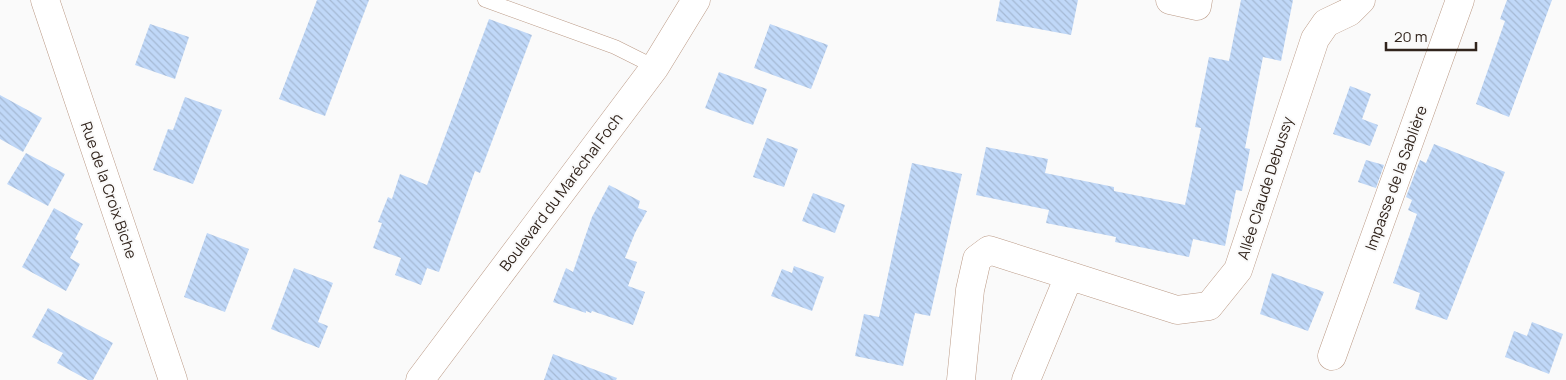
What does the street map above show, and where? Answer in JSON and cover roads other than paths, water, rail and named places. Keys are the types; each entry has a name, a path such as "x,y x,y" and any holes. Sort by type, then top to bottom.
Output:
{"street":[{"name":"Rue de la Croix Biche","path":"45,0 173,380"},
{"name":"Boulevard du Maréchal Foch","path":"420,380 656,67 696,0"},
{"path":"1170,0 1197,6 1198,0"},
{"name":"Allée Claude Debussy","path":"961,380 970,290 977,259 989,250 1177,310 1210,306 1238,270 1315,39 1326,23 1348,12 1361,0"},
{"name":"Impasse de la Sablière","path":"1332,356 1460,0"},
{"path":"1026,380 1069,276"}],"lane":[{"path":"485,0 615,47 656,67"}]}
